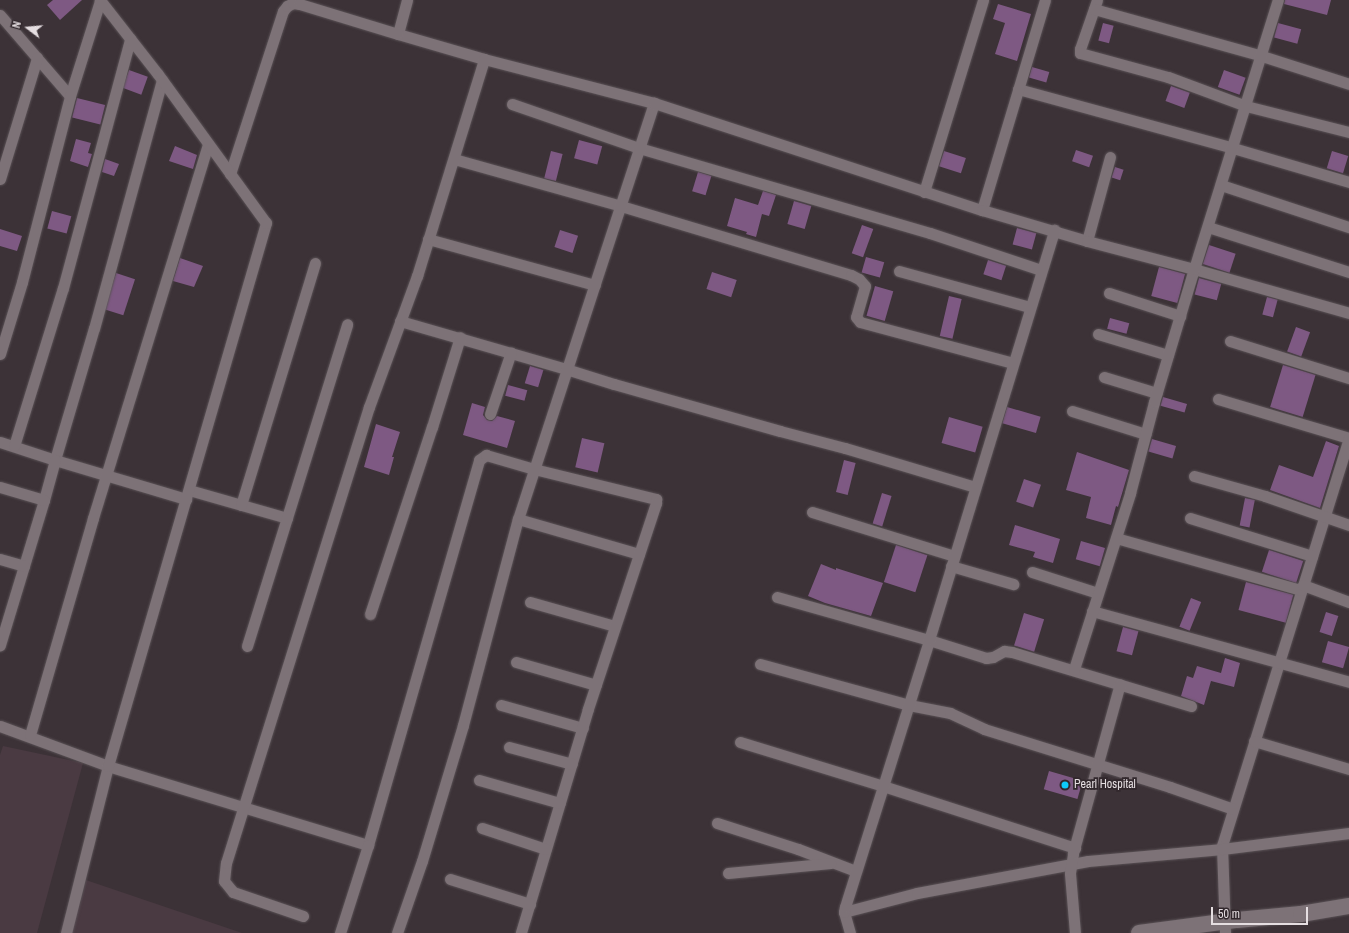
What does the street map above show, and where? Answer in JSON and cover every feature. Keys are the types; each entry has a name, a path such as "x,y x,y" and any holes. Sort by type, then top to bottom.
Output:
{"main road":[{"path":"1139,933 1224,927 1349,906"}],"street":[{"path":"66,933 108,766 266,223 162,80 100,0"},
{"path":"0,354 22,282 70,96 100,0"},
{"path":"398,34 407,0"},
{"path":"924,192 983,0"},
{"path":"982,210 1045,0"},
{"path":"1074,669 1116,538 1168,355 1262,56 1278,0"},
{"path":"230,174 283,11 287,6 293,3 484,60 654,103 982,210 1054,230 1087,241 1194,269 1349,313"},
{"path":"1349,84 1096,4 1080,49 1080,53 1168,77 1246,106 1349,132"},
{"path":"0,15 70,96"},
{"path":"14,446 63,288 130,39"},
{"path":"0,179 37,58"},
{"path":"303,916 234,892 224,881 226,863 369,407 428,239 484,60"},
{"path":"1,639 44,500 94,328 162,80"},
{"path":"1018,89 1233,148 1349,182"},
{"path":"397,933 422,861 463,725 518,519 566,368 595,285 654,103"},
{"path":"512,104 639,148 930,233 1041,270"},
{"path":"30,736 107,475 208,144"},
{"path":"1087,241 1110,157"},
{"path":"454,159 621,206 851,275 859,279 865,286 856,317 860,322 1013,363"},
{"path":"1221,186 1349,227"},
{"path":"1208,227 1349,272"},
{"path":"850,933 844,912 1054,230"},
{"path":"428,239 595,285"},
{"path":"241,505 315,263"},
{"path":"899,271 1030,307"},
{"path":"1109,293 1180,316"},
{"path":"400,321 566,368 614,384 845,448 975,487"},
{"path":"247,646 347,324"},
{"path":"1098,334 1168,355"},
{"path":"370,614 460,337"},
{"path":"1230,341 1349,378"},
{"path":"490,414 510,352"},
{"path":"1104,377 1157,393"},
{"path":"1218,399 1349,438 1254,741 1222,849 1224,927"},
{"path":"1072,411 1146,434"},
{"path":"0,442 107,475 241,505 287,518"},
{"path":"340,933 368,845 479,460 486,455 534,469 656,499 656,503 596,685 521,933"},
{"path":"1194,476 1265,496 1349,525"},
{"path":"0,487 44,500"},
{"path":"812,512 953,561 1013,584"},
{"path":"1190,518 1312,556"},
{"path":"518,519 639,554"},
{"path":"1116,538 1349,602"},
{"path":"0,559 24,566"},
{"path":"1032,572 1098,593"},
{"path":"777,597 929,640 986,658 993,657 1004,651 1012,652 1074,669 1191,706"},
{"path":"530,602 615,626"},
{"path":"1092,612 1349,682"},
{"path":"516,662 596,685"},
{"path":"760,664 909,704 950,712 984,729 1170,787 1233,809"},
{"path":"1075,933 1070,873 1071,864 1074,848 1120,684"},
{"path":"501,705 583,728"},
{"path":"0,726 108,766 368,845"},
{"path":"1254,741 1349,769"},
{"path":"740,742 883,786 1074,848"},
{"path":"509,747 572,764"},
{"path":"479,780 560,803"},
{"path":"717,824 856,871"},
{"path":"482,828 546,848"},
{"path":"844,912 917,893 1088,861 1222,849 1349,833"},
{"path":"728,873 834,863"},
{"path":"450,879 530,904"}],"shaded area":[{"path":"3,746 83,763 37,933 0,933 0,755"},
{"path":"77,877 242,933 65,933"}],"building":[{"path":"53,0 82,0 60,20 47,5"},
{"path":"1285,0 1331,0 1327,15 1284,4"},
{"path":"998,4 1031,14 1017,61 995,54 1005,23 993,19"},
{"path":"1103,23 1114,26 1109,43 1098,40"},
{"path":"1278,23 1301,29 1297,44 1274,37"},
{"path":"1032,67 1049,72 1046,83 1029,78"},
{"path":"129,70 148,77 141,95 123,88"},
{"path":"1224,70 1246,78 1239,95 1218,87"},
{"path":"1171,86 1190,93 1184,108 1166,101"},
{"path":"77,98 105,105 100,124 72,117"},
{"path":"76,139 91,143 88,153 92,154 88,167 70,161"},
{"path":"579,140 602,146 597,165 574,158"},
{"path":"175,146 197,155 193,169 169,161"},
{"path":"1076,150 1093,156 1089,167 1072,161"},
{"path":"551,151 563,154 556,181 544,178"},
{"path":"944,151 966,158 961,173 939,166"},
{"path":"1332,151 1348,156 1343,173 1327,168"},
{"path":"105,159 119,164 114,176 102,172"},
{"path":"1115,167 1124,170 1120,180 1112,177"},
{"path":"698,172 711,176 706,195 692,191"},
{"path":"763,191 776,195 769,216 762,214 756,237 746,234 747,232 727,226 735,198 758,205"},
{"path":"794,201 811,206 805,229 787,224"},
{"path":"52,211 71,216 67,234 47,228"},
{"path":"862,225 873,229 863,257 852,253"},
{"path":"1017,228 1036,233 1032,250 1013,244"},
{"path":"0,229 22,236 17,251 0,246"},
{"path":"560,230 578,236 573,253 554,247"},
{"path":"1209,245 1236,254 1229,273 1203,264"},
{"path":"866,257 884,262 880,278 862,272"},
{"path":"180,258 203,266 194,287 173,281"},
{"path":"988,260 1006,266 1001,280 983,274"},
{"path":"1159,267 1185,274 1177,303 1151,296"},
{"path":"712,272 737,280 731,297 706,289"},
{"path":"116,273 135,279 123,315 104,309"},
{"path":"1199,278 1221,284 1217,300 1195,294"},
{"path":"875,286 893,291 885,321 866,316"},
{"path":"949,296 962,299 952,339 940,336"},
{"path":"1267,297 1278,300 1273,317 1262,314"},
{"path":"1110,318 1129,323 1126,334 1107,329"},
{"path":"1296,327 1310,332 1301,357 1287,351"},
{"path":"1283,365 1316,375 1303,417 1270,407"},
{"path":"530,366 543,370 538,387 525,383"},
{"path":"508,385 527,390 524,401 505,396"},
{"path":"1163,397 1187,404 1185,413 1161,406"},
{"path":"472,403 485,407 483,415 487,420 492,421 497,416 515,421 507,448 463,435"},
{"path":"1007,407 1041,417 1036,433 1002,423"},
{"path":"949,417 983,427 975,453 942,443"},
{"path":"376,424 400,432 392,457 394,457 389,475 364,467"},
{"path":"582,438 604,443 598,472 575,467"},
{"path":"1152,439 1176,446 1172,458 1148,451"},
{"path":"1326,441 1339,446 1320,508 1270,490 1279,465 1313,477"},
{"path":"1077,452 1129,470 1111,525 1086,518 1091,497 1066,490"},
{"path":"844,460 856,463 848,495 836,492"},
{"path":"1024,479 1041,485 1033,508 1016,502"},
{"path":"882,493 892,496 882,527 873,524"},
{"path":"1245,498 1255,500 1249,527 1240,525"},
{"path":"1015,525 1060,539 1053,563 1033,557 1035,552 1009,545"},
{"path":"1081,541 1105,548 1100,566 1076,559"},
{"path":"896,545 927,555 915,592 884,582"},
{"path":"1269,550 1303,561 1296,583 1262,572"},
{"path":"821,564 836,570 836,568 883,583 871,616 825,603 808,596"},
{"path":"1246,582 1293,595 1286,623 1238,610"},
{"path":"1191,598 1201,602 1190,631 1179,627"},
{"path":"1326,612 1338,616 1332,636 1320,632"},
{"path":"1024,613 1044,619 1034,652 1014,646"},
{"path":"1123,627 1138,631 1132,655 1117,651"},
{"path":"1328,641 1349,647 1343,668 1322,662"},
{"path":"1225,658 1240,663 1234,687 1211,681 1204,705 1181,696 1187,676 1193,678 1197,666 1221,673"},
{"path":"1049,771 1083,781 1077,799 1044,789"}],"place":[{"name":"Pearl Hospital","path":"1065,785"}]}
